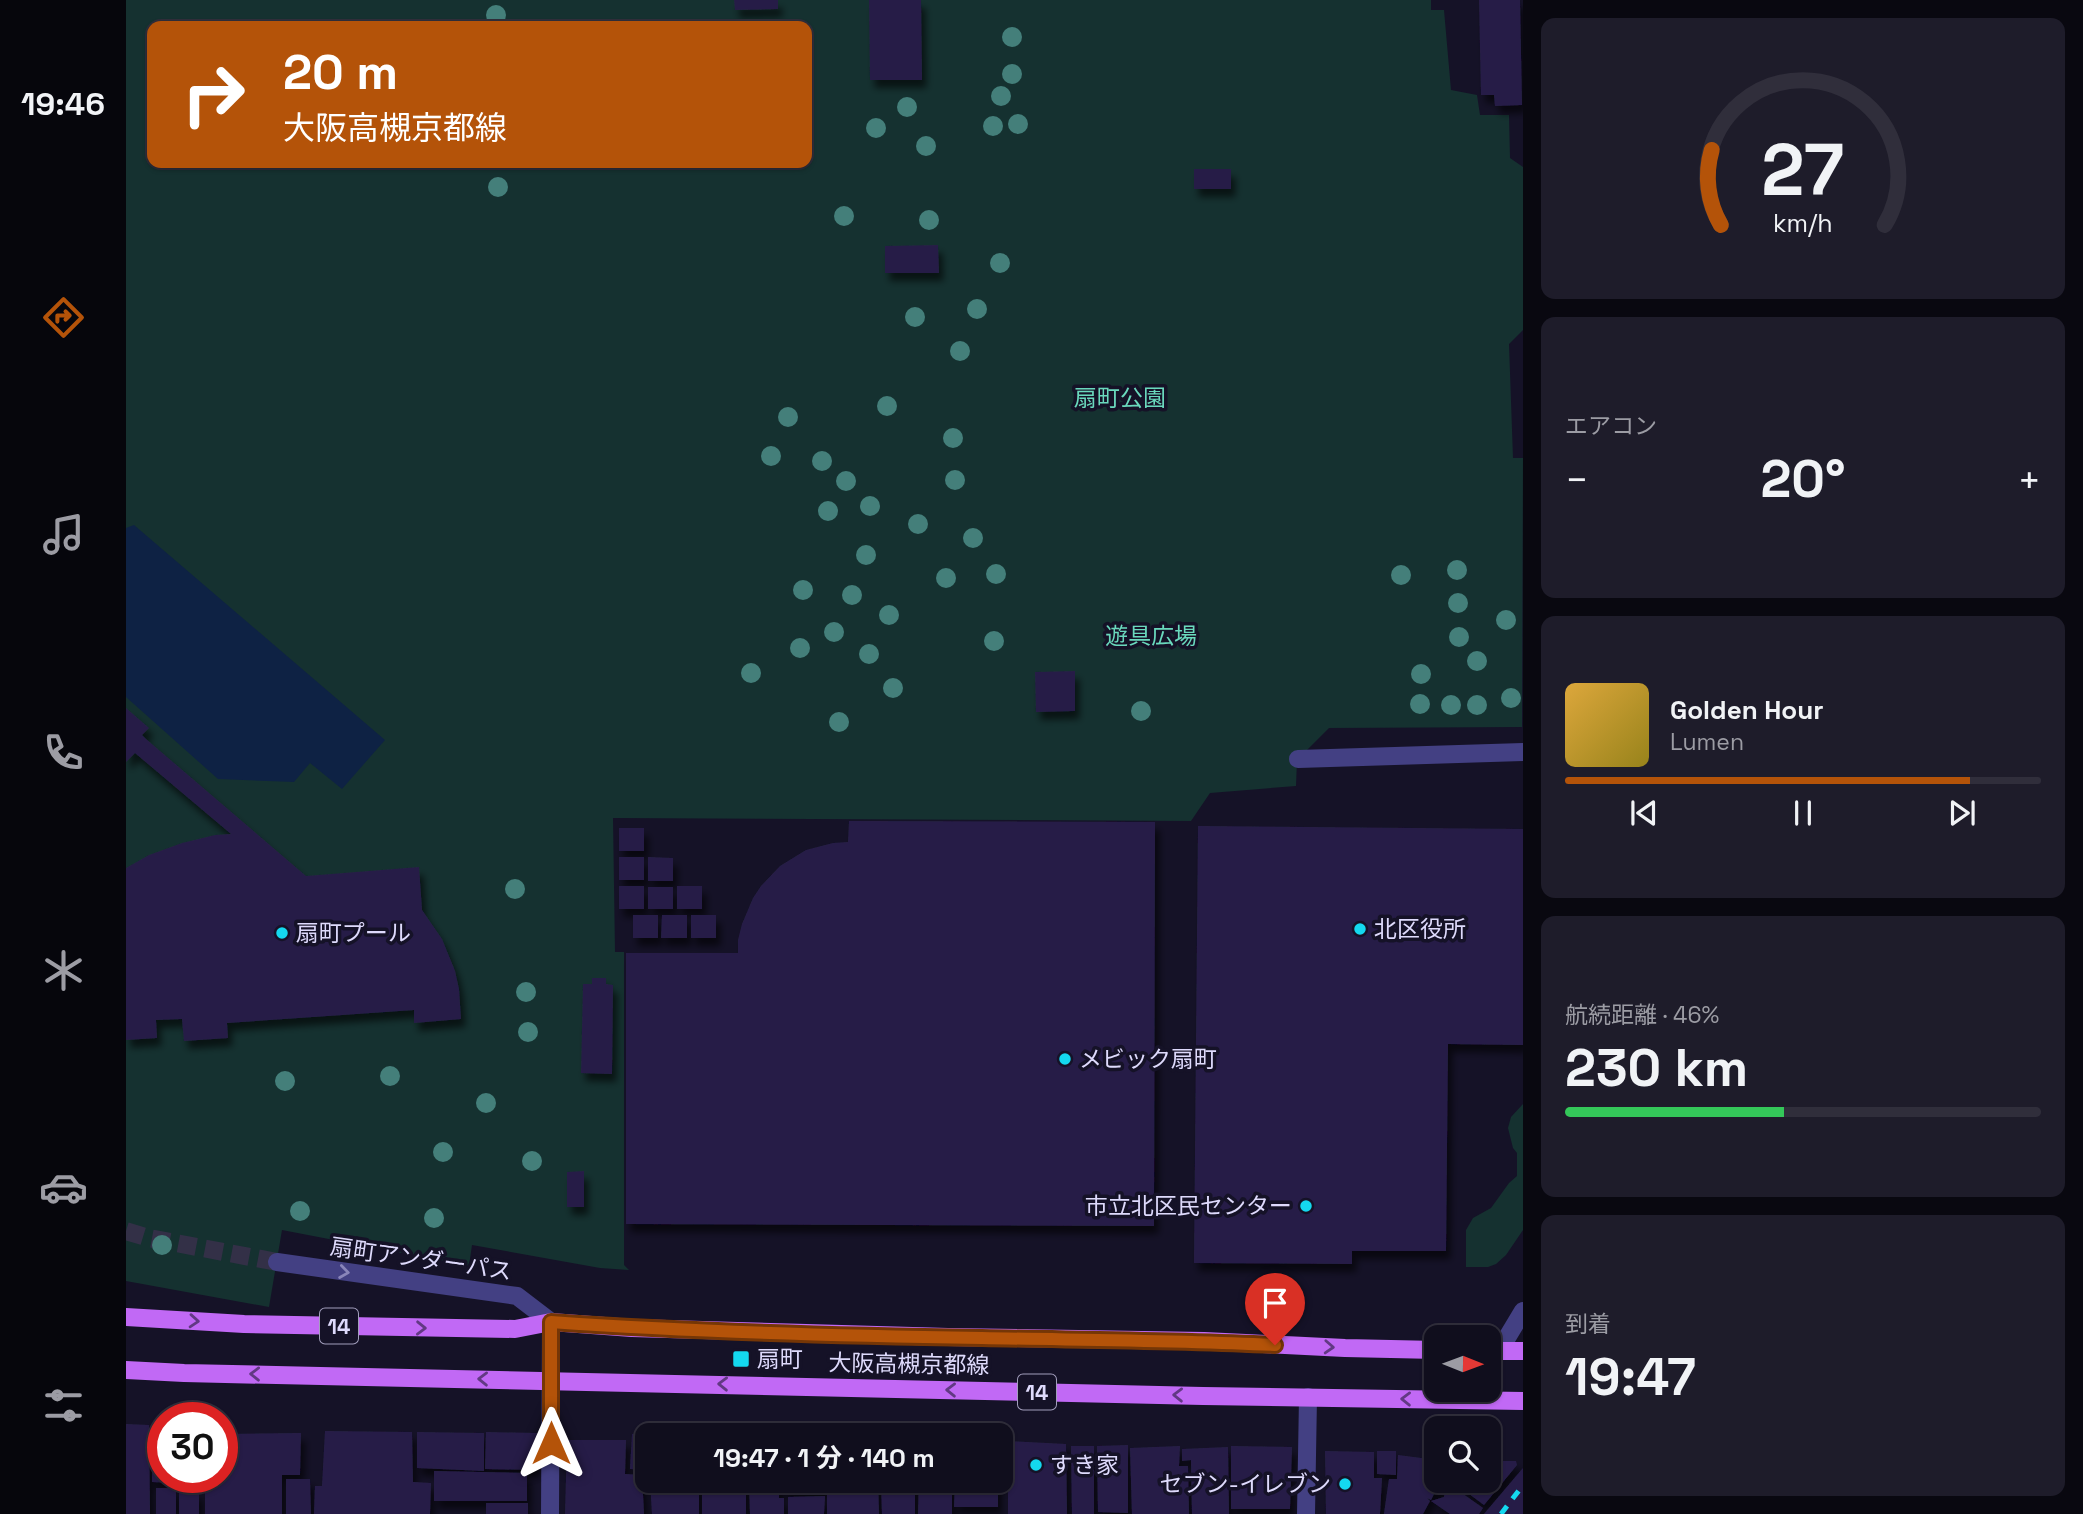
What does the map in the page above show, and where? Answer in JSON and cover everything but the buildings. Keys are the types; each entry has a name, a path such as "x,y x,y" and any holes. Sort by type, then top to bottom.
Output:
{"main road":[{"name":"大阪高槻京都線","path":"126,1317 244,1324 515,1329 551,1322 632,1328 948,1338 1205,1341 1424,1350"},
{"path":"1502,1351 1523,1351"},
{"name":"大阪高槻京都線","path":"126,1370 1523,1401"}],"street":[{"path":"1298,759 1523,752"},
{"name":"扇町アンダーパス","path":"277,1262 517,1296 551,1322"},
{"path":"1502,1340 1523,1311"},
{"path":"550,1514 551,1322"},
{"path":"1306,1514 1308,1397"}],"green space":[{"name":"扇町公園","path":"126,0 1431,0 1431,10 1444,10 1451,90 1477,95 1480,115 1509,115 1510,158 1523,167 1523,330 1509,344 1513,458 1523,458 1522,727 1329,728 1297,760 1296,786 1210,793 1191,821 613,818 615,952 624,952 624,1265 629,1270 600,1268 472,1245 469,1266 282,1230 269,1307 126,1281"},
{"path":"1523,1104 1523,1230 1506,1255 1496,1264 1488,1267 1466,1267 1466,1230 1473,1218 1491,1208 1517,1176 1517,1153 1508,1128 1511,1117"}],"water":[{"path":"134,525 385,740 342,789 310,763 294,782 218,779 126,697 126,528"}],"tunnel":[{"path":"126,1231 149,1238 277,1262"}],"railway":[{"path":"1501,1514 1523,1485"}],"place":[{"name":"北区役所","path":"1360,929"},
{"name":"扇町プール","path":"282,933"},
{"name":"メビック扇町","path":"1065,1059"},
{"name":"市立北区民センター","path":"1306,1206"},
{"name":"扇町","path":"741,1359"},
{"name":"すき家","path":"1036,1465"},
{"name":"セブン-イレブン","path":"1345,1484"}],"route":[{"path":"551,1443 551,1322 632,1328 948,1338 1205,1341 1275,1345"}],"park label":[{"name":"遊具広場","path":"1151,636"}]}
